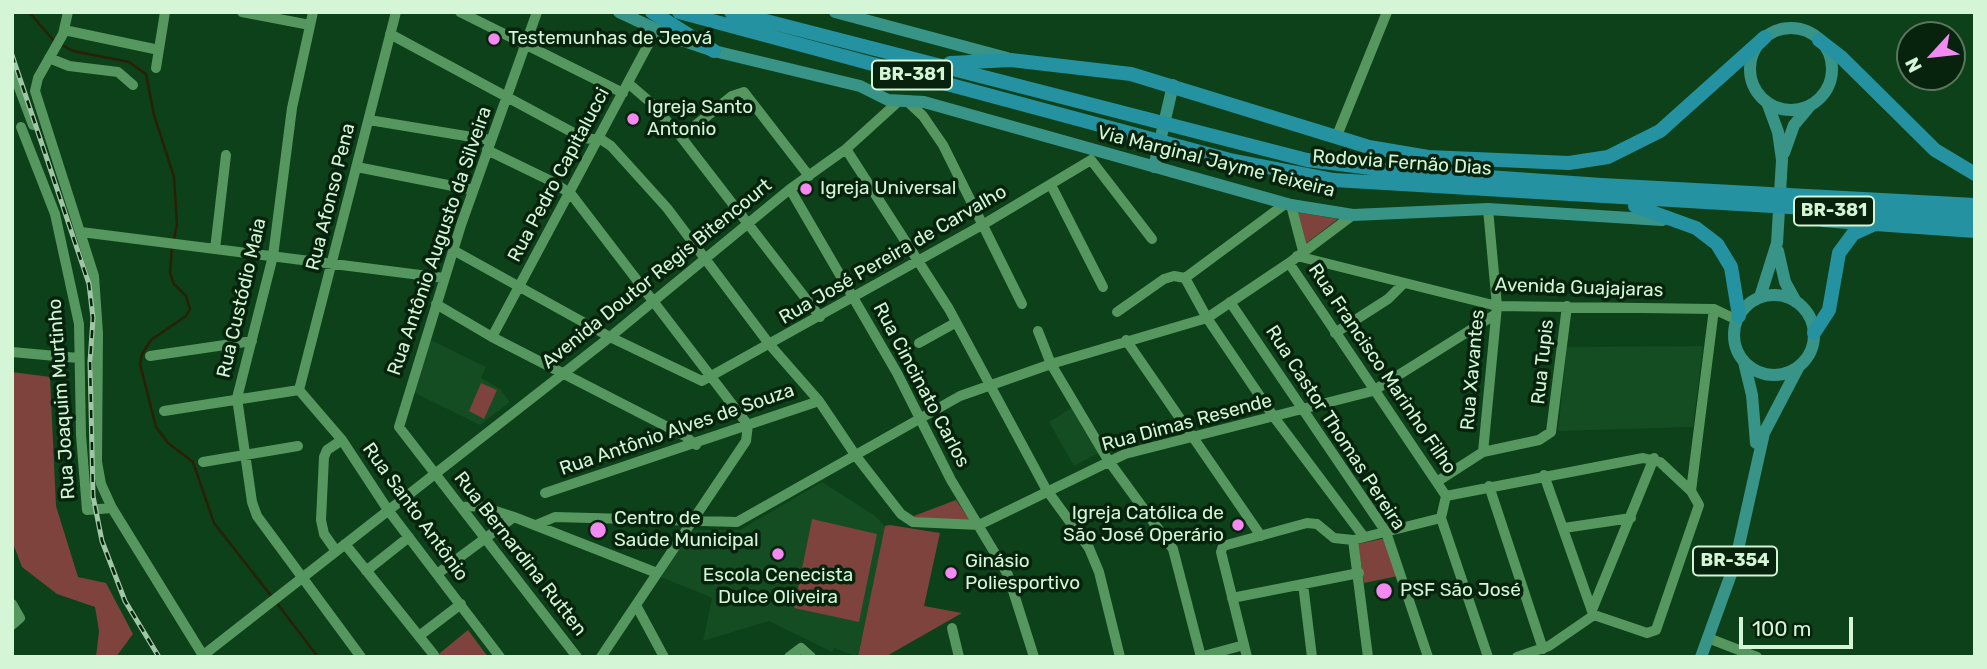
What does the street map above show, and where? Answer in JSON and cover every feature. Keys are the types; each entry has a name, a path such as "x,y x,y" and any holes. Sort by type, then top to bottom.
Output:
{"highway":[{"path":"652,12 714,51"},
{"name":"Rodovia Fernão Dias","path":"679,12 1177,145 1279,171 1335,180 1975,205"},
{"name":"Rodovia Fernão Dias","path":"731,12 1307,160 1693,203 1975,218"},
{"path":"917,60 956,64 1011,60 1131,74 1336,138 1405,154 1498,162 1570,163 1608,157 1626,150 1674,121 1765,37"},
{"path":"1819,40 1841,57 1935,150 1975,174"},
{"path":"1498,162 1554,172 1650,209 1709,236 1726,256 1734,282 1738,318"},
{"path":"1693,203 1763,216 1975,231"},
{"path":"1814,334 1829,310 1843,246 1853,234 1875,224"}],"main road":[{"name":"Via Marginal Jayme Teixeira","path":"619,12 656,30 714,51 860,86 888,100 907,100 1288,204 1353,215 1488,209 1632,216 1681,222"},
{"path":"835,12 1011,60"},
{"path":"1781,166 1791,132 1810,106 1828,88 1831,75 1831,62 1819,40 1799,29 1787,28 1765,37 1751,60 1750,74 1754,87 1767,102 1778,132 1781,166 1777,239 1781,270 1796,302 1809,315 1814,334"},
{"path":"1154,167 1173,85"},
{"path":"1767,102 1785,110 1810,106"},
{"path":"1738,318 1760,297 1777,239"},
{"path":"1760,297 1773,295 1796,302"},
{"name":"BR-354","path":"1738,318 1735,342 1744,361 1754,404 1756,461"},
{"name":"BR-354","path":"1701,657 1735,563 1756,461 1769,418 1812,349 1814,334"},
{"path":"1744,361 1764,374 1776,376 1798,368"}],"street":[{"name":"Rua Joaquim Murtinho","path":"68,12 63,32 35,91 81,232 97,292 97,462 101,484 112,508 203,656"},
{"path":"156,68 165,12"},
{"path":"242,12 310,25"},
{"name":"Rua Custódio Maia","path":"313,12 292,108 273,256 237,398 257,516 361,657"},
{"name":"Rua Afonso Pena","path":"299,390 396,12"},
{"path":"460,12 623,93"},
{"name":"Rua Antônio Augusto da Silveira","path":"435,473 402,435 399,425 488,145 537,12"},
{"path":"1336,138 1387,12"},
{"name":"Rua Pedro Capitalucci","path":"492,337 571,194 656,30"},
{"path":"63,32 159,50"},
{"path":"390,34 583,138 611,146 667,208 770,345 819,401 856,456 910,521 979,525"},
{"path":"51,54 69,66 118,72 125,75 132,85"},
{"path":"12,69 33,125"},
{"path":"628,83 650,102 681,137 820,317"},
{"path":"681,137 732,96 744,92 808,176"},
{"path":"907,100 923,116 943,145 1022,304"},
{"name":"Avenida Doutor Regis Bitencourt","path":"203,656 610,337 750,225 790,189 907,100"},
{"path":"369,120 488,145 571,194 748,425 746,441 601,657"},
{"path":"17,128 45,121"},
{"name":"Rua Joaquim Murtinho","path":"17,128 55,214 68,261 79,324 78,358 87,510 112,508"},
{"path":"846,149 955,323 1046,489 1082,537 1095,561 1119,657"},
{"path":"215,249 226,155"},
{"name":"Rua José Pereira de Carvalho","path":"712,378 915,260 984,224 1091,160 1152,239"},
{"path":"357,167 473,190"},
{"path":"1051,185 1101,283"},
{"name":"Rua Cincinato Carlos","path":"790,189 854,297 1015,592 1034,657"},
{"path":"1118,313 1164,279 1174,276 1185,278 1288,204"},
{"name":"Rua Francisco Marinho Filho","path":"1288,204 1296,257 1335,333 1446,496"},
{"name":"Rua Xavantes","path":"1483,452 1497,310 1488,209"},
{"path":"536,525 555,517 737,522 960,396 1051,363 1207,318 1353,215"},
{"path":"81,232 444,278"},
{"path":"453,250 610,337 696,380 712,378"},
{"name":"Avenida Guajajaras","path":"1296,257 1404,283 1497,310 1567,306 1714,309 1738,318"},
{"path":"1185,278 1207,318 1359,539 1359,573 1368,657"},
{"path":"1335,333 1388,299 1404,283"},
{"name":"Rua Castor Thomas Pereira","path":"1230,302 1306,410 1386,532 1427,657"},
{"path":"436,304 492,337 685,436 696,445"},
{"name":"Rua Tupis","path":"1483,452 1543,439 1551,432 1567,306"},
{"path":"1691,491 1714,309"},
{"name":"Rua Dimas Resende","path":"979,525 1108,460 1190,436 1306,410 1373,391 1497,310"},
{"path":"919,343 955,323"},
{"path":"1038,331 1051,363 1108,460 1172,549 1200,657 1244,645"},
{"path":"1126,340 1261,536"},
{"path":"150,356 253,341"},
{"path":"12,352 78,358"},
{"path":"164,411 299,390"},
{"name":"Rua Santo Antônio","path":"299,390 342,440 388,510 500,657"},
{"name":"Rua Antônio Alves de Souza","path":"545,493 696,445 819,401"},
{"path":"336,551 324,534 321,520 325,453 342,440"},
{"path":"203,462 298,446"},
{"path":"1438,481 1483,452"},
{"path":"1593,613 1647,633 1656,631 1699,503 1691,491 1654,458"},
{"path":"1488,657 1441,518 1446,496 1544,475 1654,458"},
{"path":"1517,657 1543,649 1593,613 1654,458"},
{"name":"Rua Bernardina Rutten","path":"435,473 577,657"},
{"path":"1544,475 1593,613"},
{"path":"1489,486 1543,649"},
{"path":"462,508 480,506 514,517 657,573"},
{"path":"438,574 514,517"},
{"path":"1247,657 1222,558 1223,546 1312,523 1334,538 1359,539 1441,518"},
{"path":"1564,528 1631,518"},
{"path":"366,570 409,537"},
{"path":"345,544 434,655"},
{"path":"1232,598 1359,573"},
{"path":"1303,584 1312,657"},
{"path":"12,604 20,618 13,625"},
{"path":"419,636 461,604"},
{"path":"636,604 664,657"},
{"path":"952,628 959,657"},
{"path":"1708,638 1757,657"},
{"path":"790,656 801,648 811,657"}],"shaded area":[{"path":"1296,212 1338,219 1304,245"},
{"path":"431,340 486,367 481,378 500,389 510,402 480,425 411,391"},
{"path":"1703,346 1693,427 1558,431 1567,347"},
{"path":"12,372 50,377 56,506 78,577 106,583 133,634 116,657 96,657 99,631 95,607 57,594 22,567 12,541"},
{"path":"481,383 497,390 484,419 469,411"},
{"path":"1074,406 1100,452 1074,466 1049,422"},
{"name":"Escola Cenecista Dulce Oliveira","path":"822,482 874,515 885,526 858,657 834,648 832,652 769,621 703,641 712,598 661,577 692,530 740,530"},
{"path":"956,500 971,522 911,517"},
{"path":"812,519 877,534 859,622 794,608"},
{"path":"885,526 940,533 924,606 962,613 885,657 858,657"},
{"path":"1386,538 1398,576 1364,583 1358,544"},
{"path":"468,630 488,657 435,657"}],"waterway":[{"path":"29,12 54,41"},
{"path":"60,44 73,51 129,62 146,74 154,115 174,177 177,225 174,239"},
{"path":"172,246 170,273 174,284 186,296 190,309 186,316 151,340 142,354 140,364 156,427 168,443 193,462 214,523 272,597"},
{"path":"276,602 318,657"}],"railway":[{"path":"12,55 89,284 93,318 90,362 93,496 102,541 125,601 159,657"}],"place":[{"name":"Testemunhas de Jeová","path":"494,39"},
{"name":"Igreja Santo Antonio","path":"633,119"},
{"name":"Igreja Universal","path":"806,189"},
{"name":"Igreja Católica de São José Operário","path":"1238,525"},
{"name":"Centro de Saúde Municipal","path":"598,530"},
{"name":"Escola Cenecista Dulce Oliveira","path":"778,554"},
{"name":"Ginásio Poliesportivo","path":"951,573"},
{"name":"PSF São José","path":"1384,591"}]}
